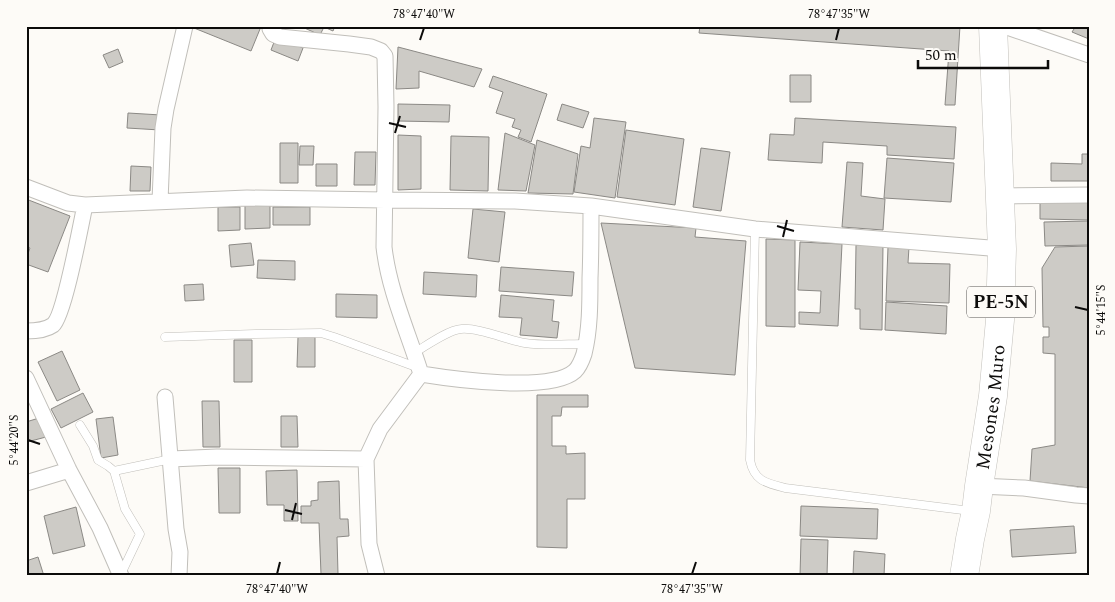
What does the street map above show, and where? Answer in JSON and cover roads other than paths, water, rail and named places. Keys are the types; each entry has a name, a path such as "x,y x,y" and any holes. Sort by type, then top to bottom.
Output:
{"highway":[{"name":"Mesones Muro","path":"964,576 993,396 1000,320 1002,248 994,26"}],"street":[{"path":"160,201 166,110 184,26"},
{"path":"270,26 273,34 280,37 371,47 381,50 385,56 385,257 395,296 420,371"},
{"path":"1004,26 1089,55"},
{"path":"26,187 68,204 85,205 247,198 515,201 591,206 754,229 1002,248"},
{"path":"1000,196 1089,196"},
{"path":"26,331 37,331 52,325 58,317 85,205"},
{"path":"420,371 450,379 490,382 554,380 574,372 584,356 586,344 590,304 591,206"},
{"path":"378,576 369,544 366,459 380,429 420,371"},
{"path":"26,378 121,575"},
{"path":"165,397 176,529 180,552 179,576"},
{"path":"171,460 217,457 366,459"},
{"path":"26,483 69,470"},
{"path":"977,499 1024,488 1076,496 1089,496"}],"lane":[{"path":"754,229 750,460 752,471 759,479 785,488 977,499"},
{"path":"414,353 453,331 463,328 526,343 543,345 586,344"},
{"path":"165,337 321,333 420,371"},
{"path":"80,425 93,446 98,460 114,471 125,509 140,534 121,575"},
{"path":"114,471 171,460"}]}
